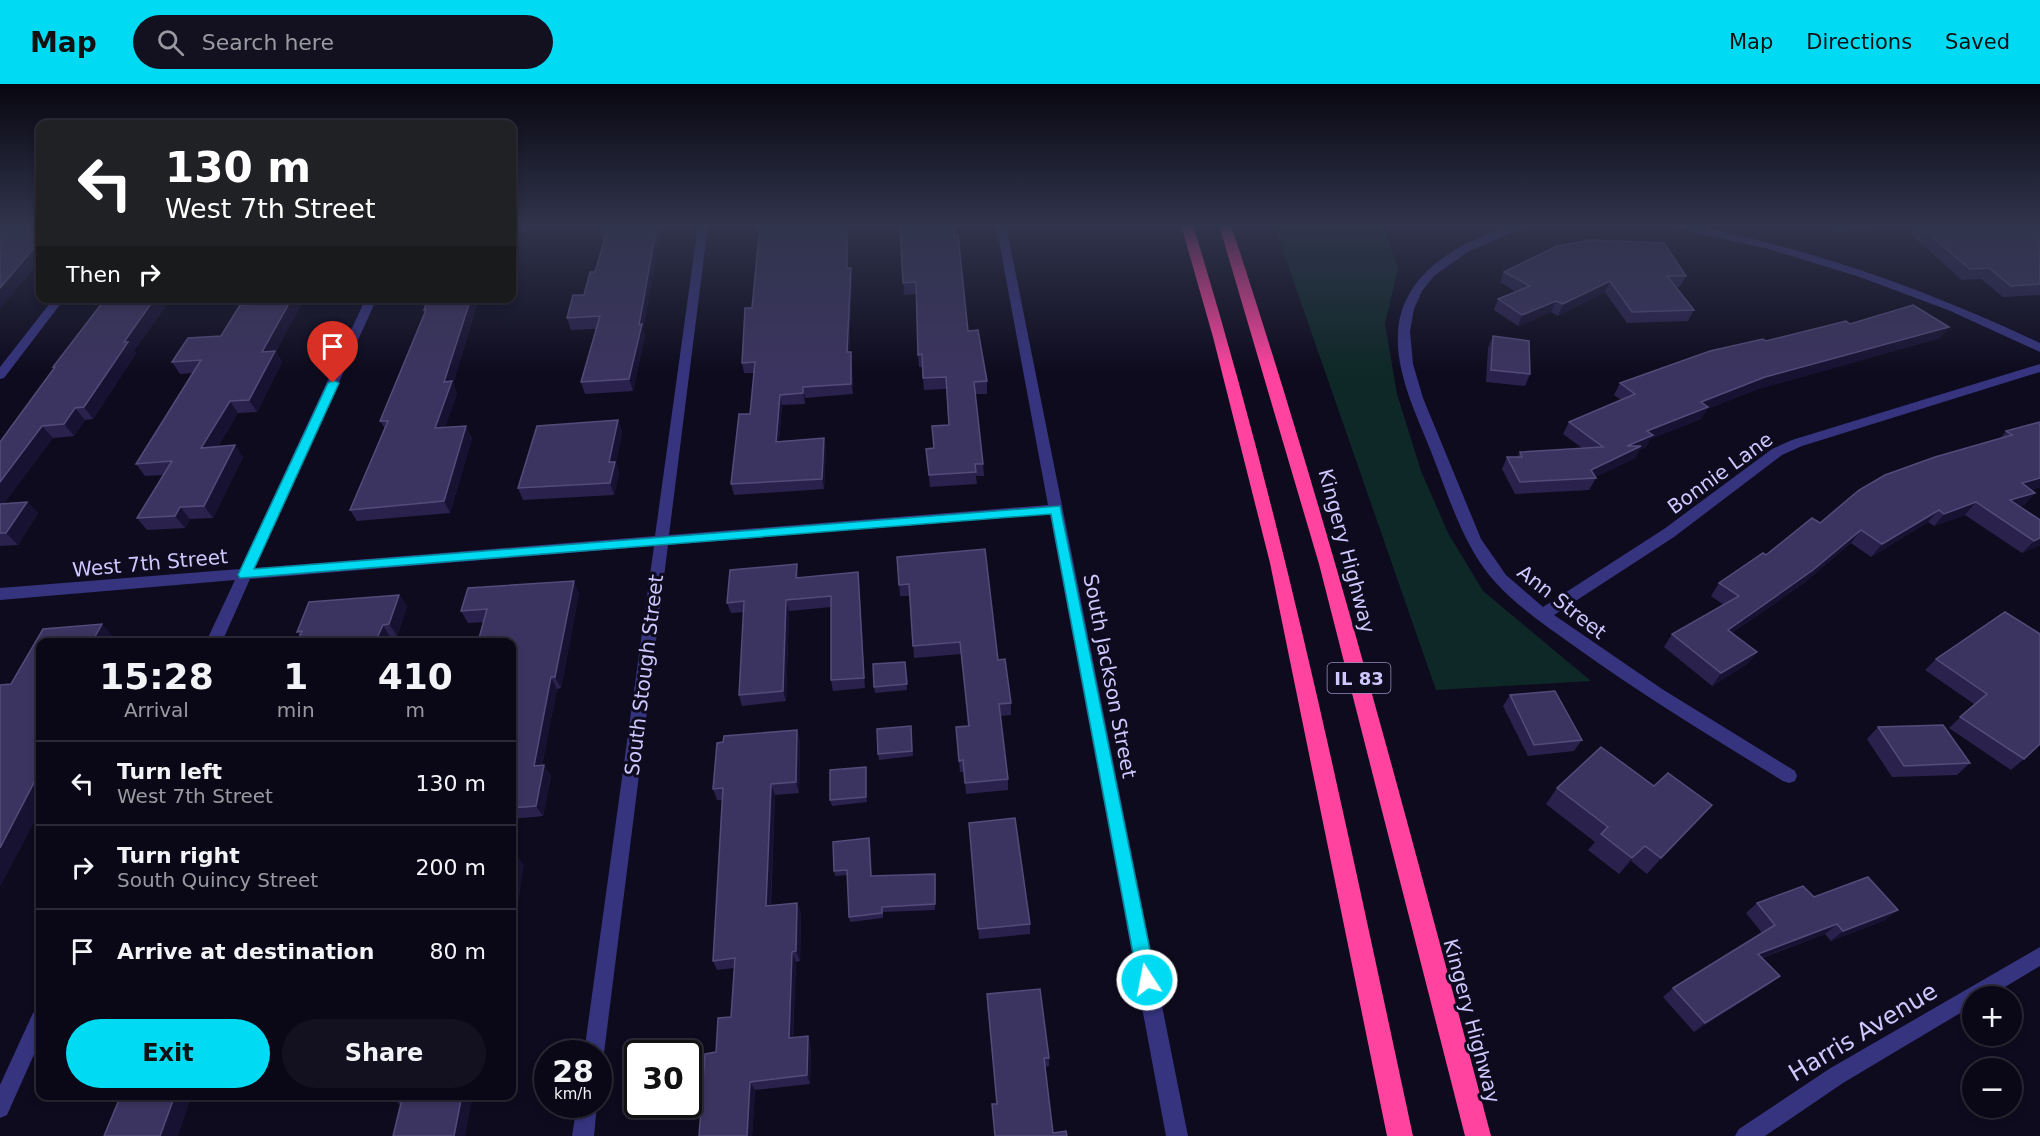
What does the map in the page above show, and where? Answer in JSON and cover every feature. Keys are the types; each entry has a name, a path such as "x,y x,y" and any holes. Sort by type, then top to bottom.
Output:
{"highway":[{"name":"IL 83","path":"1201,274 1233,381 1279,569 1400,1136"},
{"name":"Kingery Highway","path":"1241,274 1288,419 1372,727 1478,1136"}],"street":[{"name":"South Stough Street","path":"596,1040 696,274"},
{"name":"South Jackson Street","path":"1011,274 1177,1136"},
{"name":"Ann Street","path":"1431,274 1418,288 1411,302 1404,332 1407,357 1415,388 1454,492 1479,546 1499,577 1543,615 1623,674 1789,776"},
{"path":"1860,274 1970,316 2040,348"},
{"path":"0,375 56,303"},
{"path":"216,638 370,303"},
{"name":"Bonnie Lane","path":"1543,615 1669,533 1777,452 1797,443 2040,368"},
{"name":"West 7th Street","path":"0,594 1056,509"},
{"name":"Harris Avenue","path":"1746,1136 1836,1076 2040,956"},
{"path":"0,1108 36,1029"},
{"path":"583,1136 585,1118"}],"green space":[{"path":"1291,274 1397,274 1385,324 1397,394 1421,471 1448,533 1483,591 1591,681 1436,690"}],"building":[{"path":"0,274 12,274 0,288"},
{"path":"589,274 648,274 639,325 642,324 629,379 581,382 600,316 567,318 573,295 584,295"},
{"path":"755,274 851,274 847,352 851,352 851,384 803,387 803,393 780,395 776,442 824,438 822,479 731,484 739,414 750,414 755,362 742,363 745,308 752,308"},
{"path":"903,274 962,274 968,331 978,330 987,381 974,382 983,464 975,464 976,472 929,475 926,449 934,448 932,426 949,425 946,377 923,378 922,354 918,355 916,282 903,283"},
{"path":"1508,274 1685,274 1686,276 1667,276 1694,310 1632,312 1610,281 1563,304 1556,301 1522,315 1498,299 1530,286"},
{"path":"1996,274 2040,274 2040,284 2011,286"},
{"path":"102,303 151,303 124,342 128,342 84,407 75,408 64,424 42,426 0,482 0,442 55,367 53,367"},
{"path":"289,303 262,352 275,351 249,400 230,401 201,448 235,445 204,506 180,507 175,516 137,518 172,461 136,464 201,360 172,362 188,338 221,336 240,305"},
{"path":"426,303 469,303 444,382 452,381 435,428 466,426 444,501 350,510 388,421 380,421 426,310 424,310"},
{"path":"1913,305 1949,327 1765,377 1701,402 1708,407 1647,431 1653,435 1627,446 1641,446 1591,470 1596,478 1520,482 1507,457 1522,457 1520,452 1603,447 1569,422 1635,394 1620,383 1710,351 1763,339 1766,341 1846,321 1850,324"},
{"path":"1493,336 1529,341 1530,374 1491,370"},
{"path":"618,420 609,462 615,462 610,483 518,488 537,426"},
{"path":"2040,422 2040,478 2022,483 2035,493 2010,500 2040,520 2040,538 2034,541 1976,502 1944,514 1939,510 1882,544 1861,530 1813,570 1728,630 1757,652 1721,673 1672,634 1739,596 1719,583 1763,553 1766,555 1812,518 1820,523 1859,490 1885,475 1935,457 2012,435 2006,431"},
{"path":"27,502 6,533 0,533 0,504"},
{"path":"985,549 998,660 1005,659 1011,703 999,704 1008,779 965,783 963,760 959,761 956,727 969,726 960,642 913,646 909,584 899,585 897,557"},
{"path":"797,564 796,578 858,572 864,678 831,680 831,596 786,600 783,691 739,695 744,601 727,603 730,570"},
{"path":"574,581 555,677 551,677 534,766 544,765 536,806 516,808 516,638 479,638 487,609 461,611 468,588"},
{"path":"399,595 389,624 383,625 377,638 299,638 302,631 297,632 309,602"},
{"path":"2005,612 2040,634 2040,744 2024,759 1960,717 1987,694 1936,659"},
{"path":"102,624 94,638 38,638 43,629"},
{"path":"36,641 36,779 0,848 0,685 11,684"},
{"path":"905,662 907,684 874,687 873,664"},
{"path":"1555,691 1582,740 1534,745 1510,695"},
{"path":"1943,725 1970,763 1904,766 1878,727"},
{"path":"911,726 912,751 878,754 877,729"},
{"path":"797,730 796,782 771,784 766,906 797,903 796,951 792,952 789,1038 808,1036 807,1075 750,1082 747,1136 699,1136 705,1054 716,1052 718,1018 731,1017 735,958 713,961 723,788 713,789 717,743 723,742 724,736"},
{"path":"1601,747 1654,786 1668,773 1712,805 1661,858 1645,846 1632,858 1601,834 1608,827 1557,788"},
{"path":"866,767 866,797 830,800 830,770"},
{"path":"1015,818 1030,924 978,929 969,823"},
{"path":"869,838 871,876 935,874 935,904 882,907 882,913 849,917 847,870 834,871 833,842"},
{"path":"1868,877 1898,910 1843,931 1837,924 1758,954 1780,976 1705,1023 1673,988 1775,925 1757,903 1803,886 1814,897"},
{"path":"1040,989 1049,1058 1044,1058 1053,1133 1066,1131 1067,1136 995,1136 992,1104 997,1104 987,994"},
{"path":"119,1100 173,1100 160,1136 104,1136"},
{"path":"402,1100 461,1100 454,1136 393,1136"}],"route":[{"path":"333,383 245,575 1056,509 1147,980"}]}
